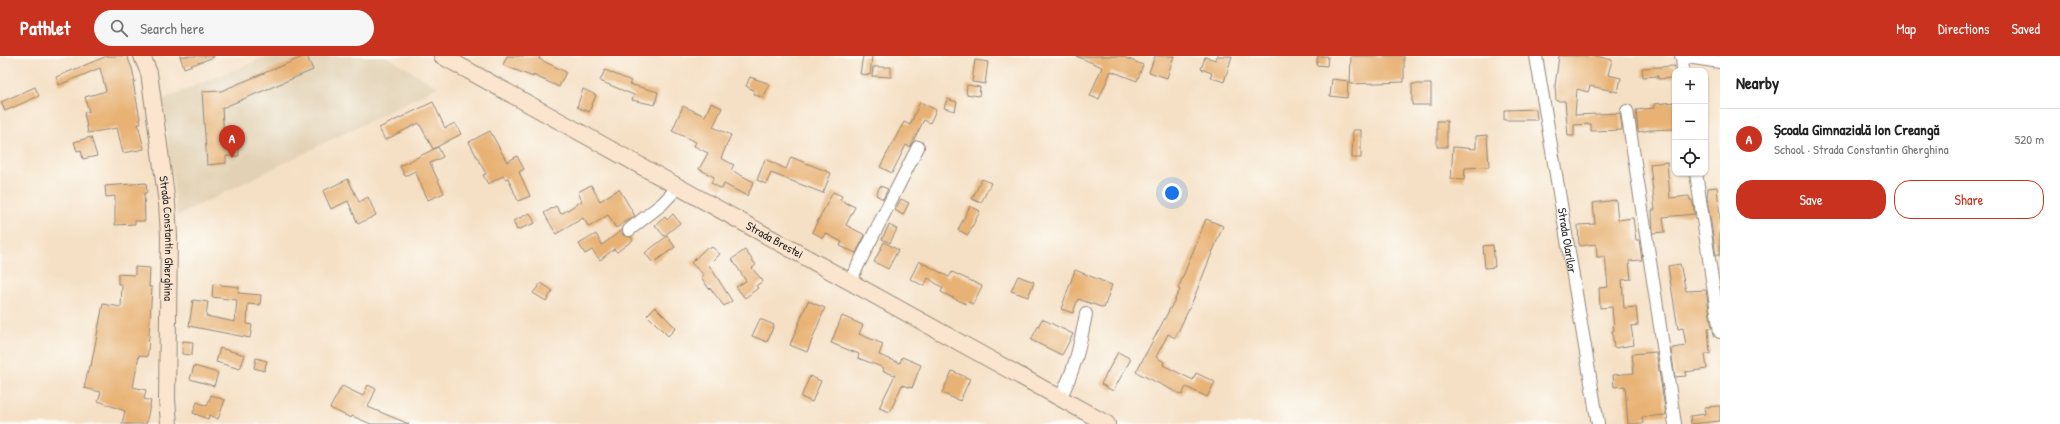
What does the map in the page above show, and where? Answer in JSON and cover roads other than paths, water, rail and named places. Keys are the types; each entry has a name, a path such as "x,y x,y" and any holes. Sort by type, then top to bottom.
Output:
{"main road":[{"name":"Strada Constantin Gherghina","path":"142,56 149,73 167,203 169,236 167,399 169,424"},
{"name":"Strada Brestei","path":"442,56 1107,424"}],"street":[{"name":"Strada Olarilor","path":"1536,56 1598,424"},
{"path":"1683,68 1682,56 1720,62"},
{"path":"1627,111 1674,424"},
{"path":"850,282 918,147"},
{"path":"1696,176 1720,332"},
{"path":"629,230 662,204 679,186"},
{"path":"1060,398 1072,376 1086,314"}],"place":[{"name":"Școala Gimnazială Ion Creangă","path":"232,158"}]}
